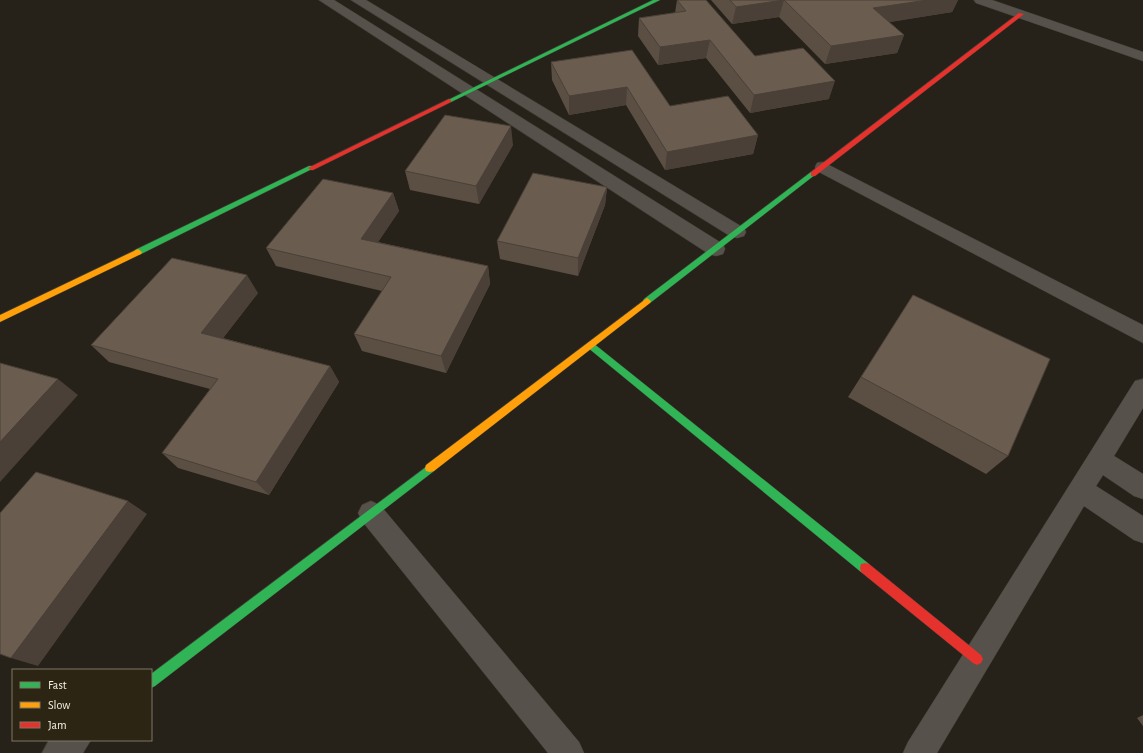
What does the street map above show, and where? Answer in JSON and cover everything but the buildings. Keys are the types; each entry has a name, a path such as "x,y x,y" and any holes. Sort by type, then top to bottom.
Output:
{"street":[{"path":"325,0 716,249"},
{"path":"357,0 737,232"},
{"path":"0,319 657,0"},
{"path":"980,0 1143,57"},
{"path":"152,681 1022,14"},
{"path":"823,167 1143,335"},
{"path":"590,345 977,659"},
{"path":"919,753 1143,388"},
{"path":"1099,460 1143,488"},
{"path":"1081,490 1143,531"},
{"path":"371,513 568,753"},
{"path":"58,753 74,741"}],"traffic: fast":[{"path":"449,101 657,0"},
{"path":"138,252 311,168"},
{"path":"647,301 813,174"},
{"path":"590,345 865,568"},
{"path":"152,681 430,468"}],"traffic: slow":[{"path":"0,319 138,252"},
{"path":"430,468 647,301"}],"traffic: jam":[{"path":"813,174 1021,14"},
{"path":"311,168 449,101"},
{"path":"865,568 977,659"}]}
